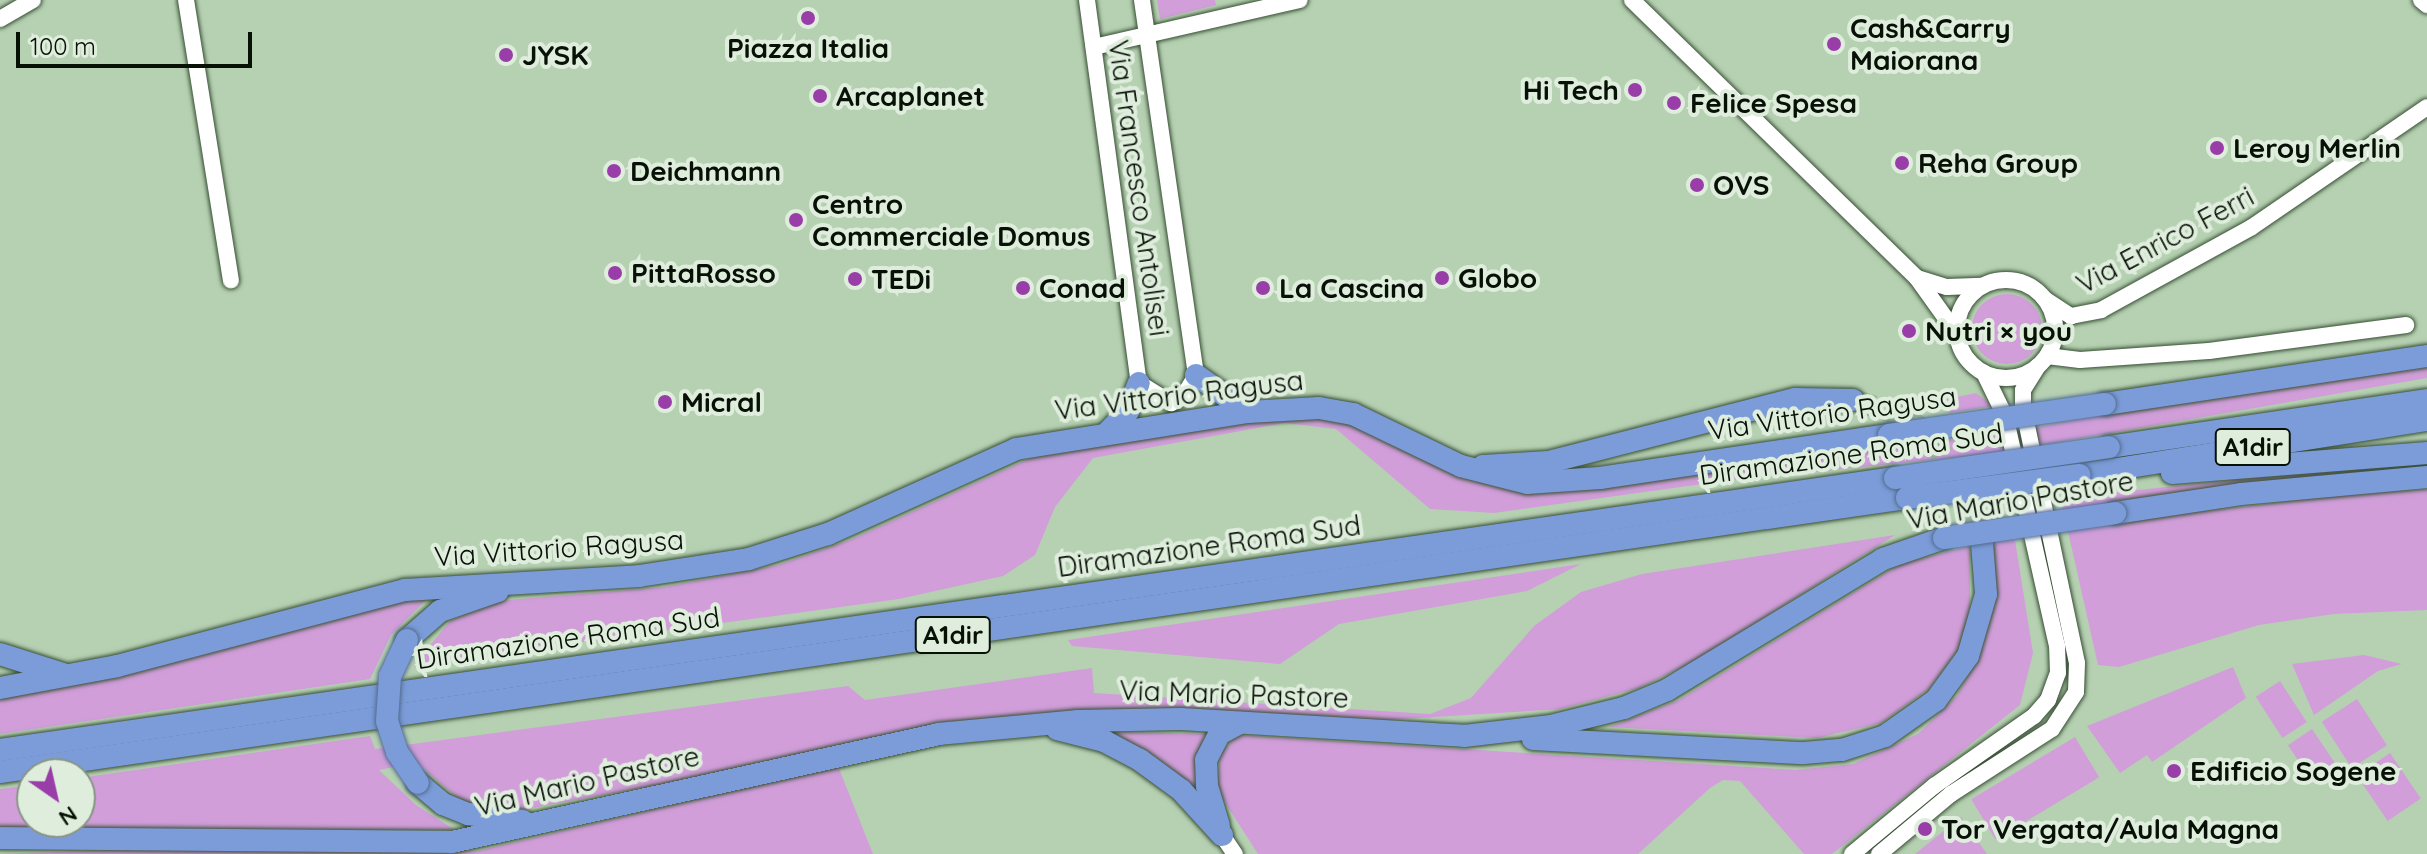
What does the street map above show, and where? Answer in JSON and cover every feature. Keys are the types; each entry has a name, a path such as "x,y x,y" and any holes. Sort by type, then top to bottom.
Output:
{"highway":[{"name":"Via Vittorio Ragusa","path":"0,688 72,676 388,593 666,573 766,555 828,534 1016,449 1248,412 1319,408 1353,414 1461,466 1511,481 1553,483 2427,356"},
{"path":"1196,375 1248,412"},
{"path":"1108,432 1128,411 1139,383"},
{"path":"2284,421 2427,387"},
{"path":"1461,466 1549,462 1795,399 1853,400"},
{"name":"Diramazione Roma Sud","path":"0,750 2427,400"},
{"name":"A1dir","path":"2079,475 2427,420"},
{"path":"2079,475 2161,474 2427,453"},
{"name":"Diramazione Roma Sud","path":"0,772 2079,475"},
{"name":"Via Mario Pastore","path":"0,838 186,836 434,843 490,836 811,759 938,734 1016,726 1139,718 1464,736 1566,723 1636,703 1721,661 1883,559 1944,538 2241,494 2427,477"},
{"path":"1464,736 1804,753 1875,741 1936,700 1968,656 1984,607 1982,543"},
{"path":"554,579 454,604 407,640 390,676 387,721 401,760 418,783 443,804 476,817 520,821 576,816"},
{"path":"0,654 72,676"},
{"path":"1222,835 1206,781 1209,750 1229,726 1261,723"},
{"path":"1016,726 1062,730 1126,751 1174,783 1222,835"}],"street":[{"path":"0,20 3,0"},
{"path":"0,20 33,0"},
{"path":"186,0 231,280"},
{"name":"Via Francesco Antolisei","path":"1087,0 1139,383"},
{"name":"Via Francesco Antolisei","path":"1142,0 1196,375"},
{"path":"1094,47 1300,0"},
{"path":"1632,0 1917,278 1957,334 1971,363 1984,373 2012,378 2042,361 2219,350 2406,325"},
{"path":"2421,0 2427,5"},
{"name":"Via Enrico Ferri","path":"2046,300 2071,316 2101,310 2252,227 2427,107"},
{"path":"1879,854 1951,794 2052,729 2076,692 2077,663 2023,407 2023,390 2042,361 2055,328 2046,300 2016,281 1947,287 1917,278"},
{"path":"1957,334 1963,305 1984,285"},
{"path":"1852,854 1934,786 2034,716 2048,700 2058,673 2055,635 2009,431 1984,373"},
{"path":"1139,383 1158,399 1171,403 1183,397 1196,375"},
{"path":"1222,835 1235,854"}],"shaded area":[{"path":"1157,0 1215,0 1216,5 1160,19"},
{"path":"2007,294 2032,304 2042,329 2032,354 2007,364 1982,354 1972,329 1982,304"},
{"path":"2427,367 2427,378 1990,454 1724,481 1494,513 1430,509 1336,429 1285,423 1093,458 1055,507 1035,555 1003,576 899,599 414,665 450,621 497,601 664,587 778,565 850,540 1044,452 1292,416 1338,419 1488,484 1991,436 2116,412"},
{"path":"1976,393 1993,406 1949,413 1947,399"},
{"path":"2427,460 2427,467 2246,483 2063,511 2060,498"},
{"path":"2427,490 2427,610 2334,614 2259,625 2119,667 2098,665 2067,527 2369,492"},
{"path":"1895,535 1698,659 1639,688 1560,709 1386,720 1056,712 515,811 463,803 416,762 379,770 416,805 455,830 96,831 96,776 370,736 375,749 848,686 865,700 1092,668 1094,693 1430,714 1471,698 1534,626 1581,592 1642,574"},
{"path":"2015,540 2033,653 2020,705 1832,854 1804,854 1740,781 1723,780 1710,788 1638,854 1258,854 1217,790 1220,754 1237,735 1796,770 1853,764 1918,734 1957,696 1972,668 1986,542"},
{"path":"1970,546 1970,608 1959,648 1930,688 1881,723 1817,738 1609,727 1679,700 1900,564"},
{"path":"1581,564 1527,591 1339,624 1280,664 1072,646 1068,640"},
{"path":"428,598 391,635 370,679 0,734 0,697 383,603"},
{"path":"2364,655 2402,664 2378,671 2314,715 2292,664"},
{"path":"2233,667 2246,698 2152,762 2147,755 2120,773 2087,726"},
{"path":"2280,681 2307,722 2282,738 2256,697"},
{"path":"2357,699 2387,745 2352,768 2322,722"},
{"path":"2312,729 2338,767 2314,783 2288,745"},
{"path":"1115,732 1210,734 1199,795 1114,735"},
{"path":"2075,737 2099,777 1995,840 1971,799"},
{"path":"2390,753 2421,799 2388,821 2357,775"},
{"path":"838,766 873,854 0,854 230,846 477,851"},
{"path":"16,787 16,831 0,831 0,789"},
{"path":"1961,817 1987,854 1915,854"}],"tunnel":[{"path":"1853,400 1902,415 1931,435 1973,508 1982,543"}],"place":[{"name":"Piazza Italia","path":"808,18"},
{"name":"Cash&Carry Maiorana","path":"1834,44"},
{"name":"JYSK","path":"506,55"},
{"name":"Hi Tech","path":"1635,90"},
{"name":"Arcaplanet","path":"820,96"},
{"name":"Felice Spesa","path":"1674,103"},
{"name":"Leroy Merlin","path":"2217,148"},
{"name":"Reha Group","path":"1902,163"},
{"name":"Deichmann","path":"614,171"},
{"name":"OVS","path":"1697,185"},
{"name":"Centro Commerciale Domus","path":"796,220"},
{"name":"PittaRosso","path":"615,273"},
{"name":"Globo","path":"1442,278"},
{"name":"TEDi","path":"855,279"},
{"name":"Conad","path":"1023,288"},
{"name":"La Cascina","path":"1263,288"},
{"name":"Nutri × you","path":"1909,331"},
{"name":"Micral","path":"665,402"},
{"name":"Edificio Sogene","path":"2174,771"},
{"name":"Tor Vergata/Aula Magna","path":"1925,829"}]}
